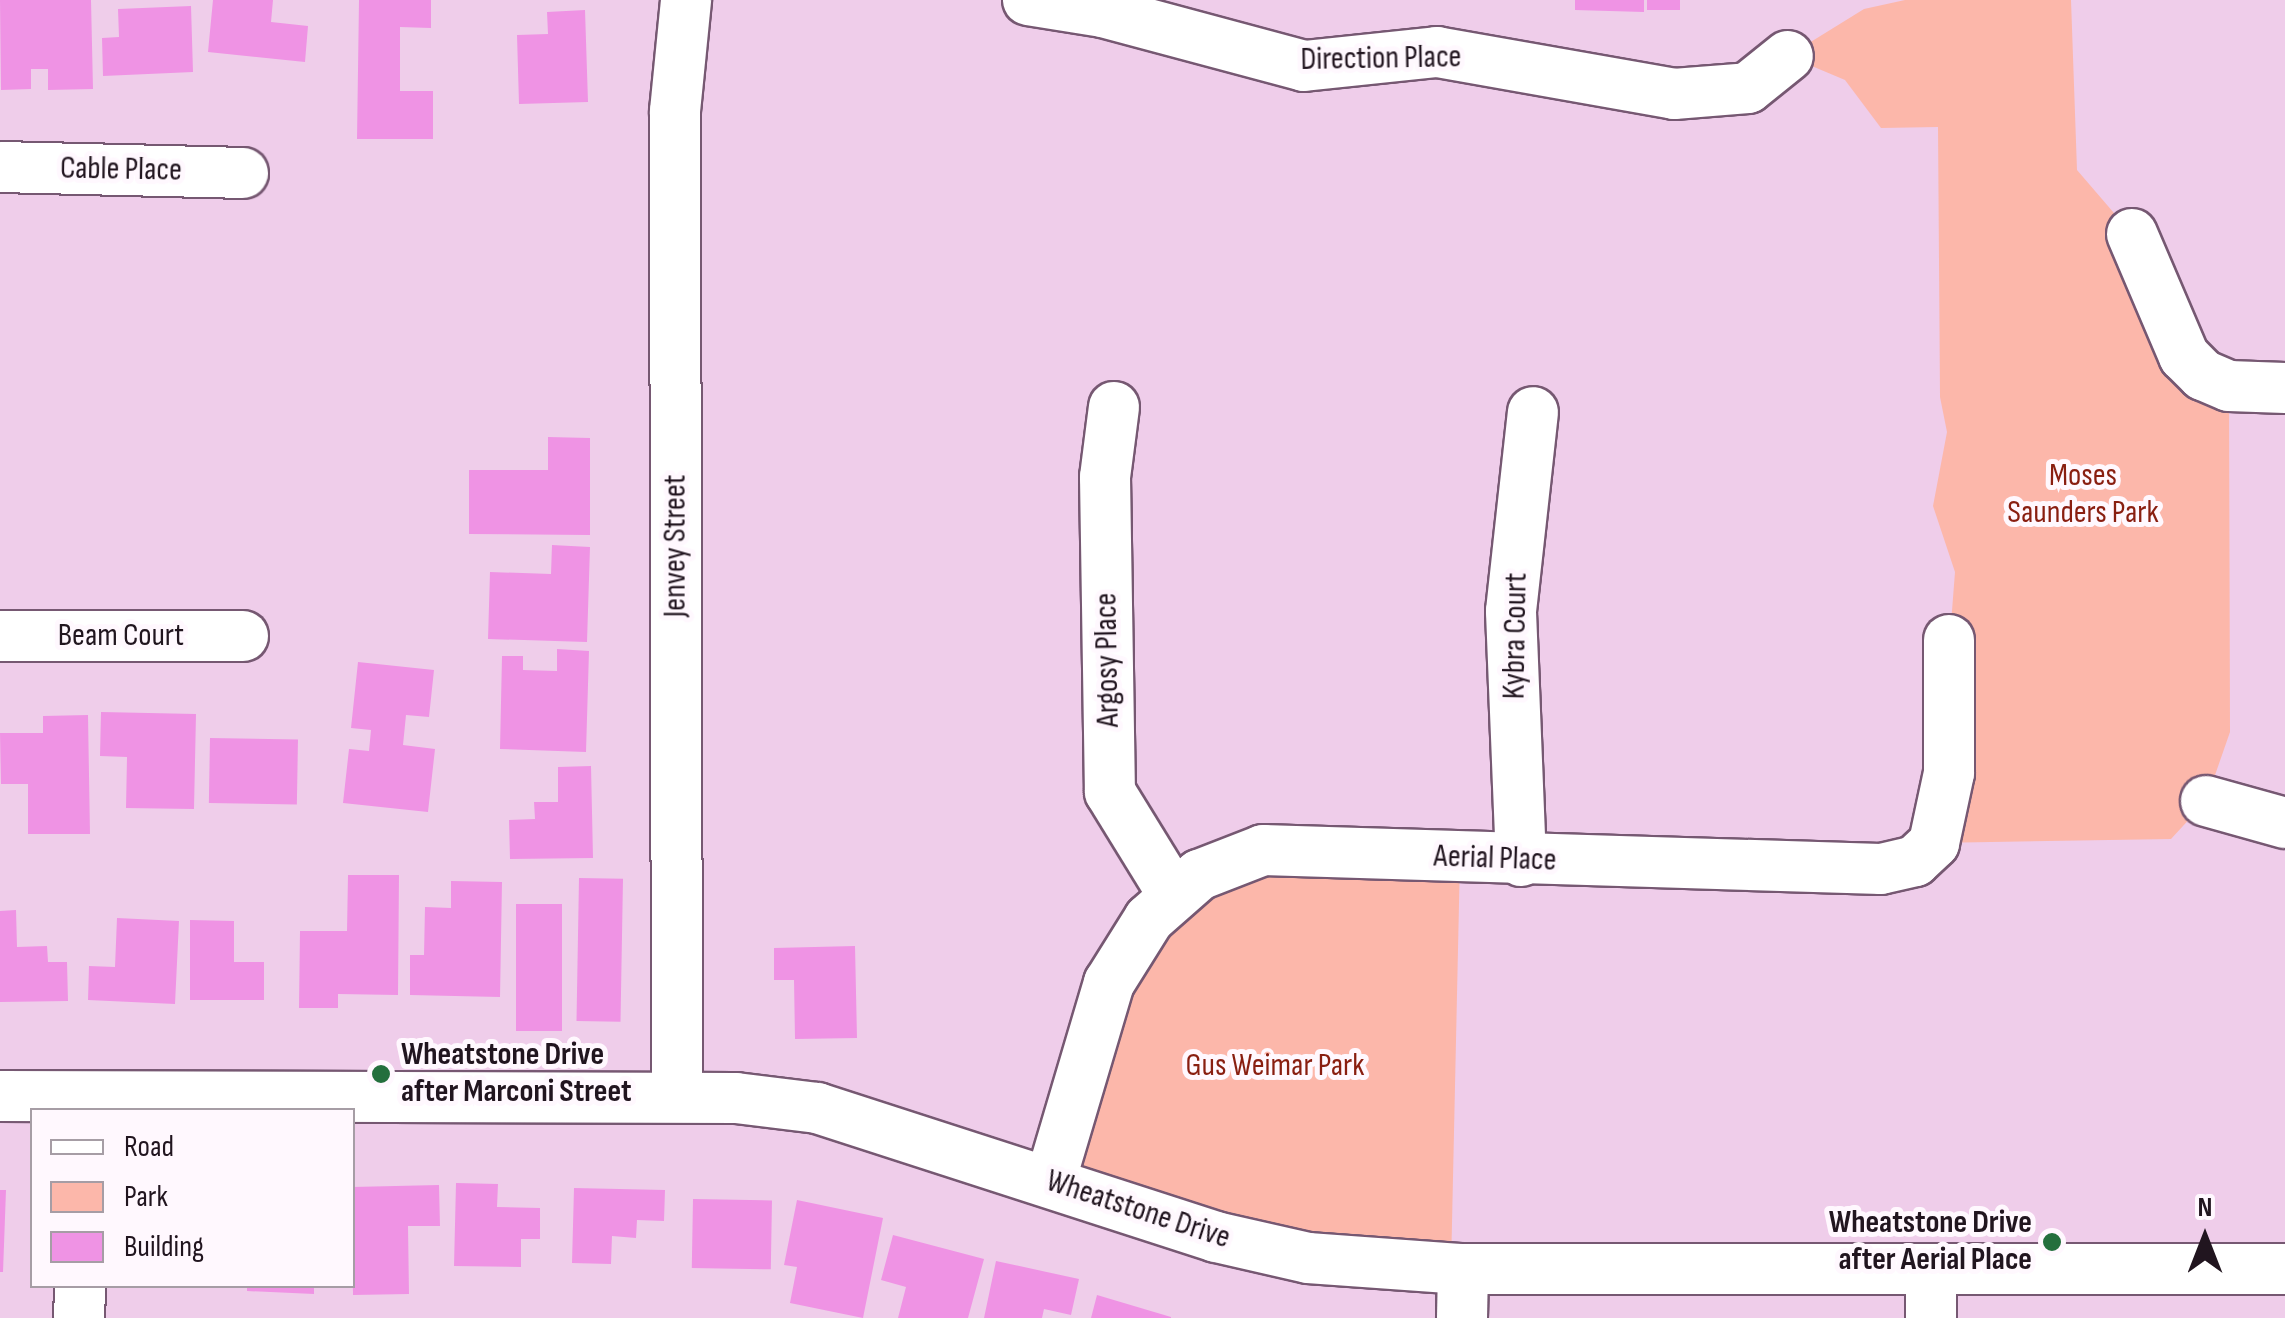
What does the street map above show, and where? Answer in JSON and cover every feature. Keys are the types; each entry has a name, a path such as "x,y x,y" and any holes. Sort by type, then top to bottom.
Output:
{"street":[{"name":"Jenvey Street","path":"676,1094 675,111 686,0"},
{"name":"Direction Place","path":"1028,0 1103,12 1304,66 1437,52 1674,94 1748,88 1788,56"},
{"name":"Cable Place","path":"0,168 243,173"},
{"path":"2132,234 2184,356 2229,386 2285,388"},
{"name":"Argosy Place","path":"1114,406 1105,477 1110,792 1174,896"},
{"name":"Kybra Court","path":"1521,861 1511,611 1533,412"},
{"name":"Beam Court","path":"0,636 243,636"},
{"name":"Aerial Place","path":"1050,1182 1109,982 1148,919 1199,875 1262,850 1880,870 1915,861 1934,842 1949,773 1949,640"},
{"path":"2206,800 2285,823"},
{"name":"Wheatstone Drive","path":"0,1096 82,1103 676,1094 818,1108 1257,1248 1463,1269 2285,1269"},
{"path":"1462,1318 1463,1269"},
{"path":"1930,1269 1931,1318"},
{"path":"79,1318 80,1288"}],"green space":[{"name":"Moses Saunders Park","path":"1905,0 2071,0 2077,170 2132,234 2229,386 2230,732 2206,801 2171,839 1934,843 1955,572 1933,506 1947,432 1940,397 1938,127 1881,128 1845,80 1788,56 1864,9"},
{"name":"Gus Weimar Park","path":"1460,858 1451,1269 1050,1182 1109,983 1199,875"}],"building":[{"path":"0,0 91,0 93,89 48,90 48,69 31,69 31,89 1,90"},
{"path":"213,0 273,0 271,22 308,26 305,62 208,52"},
{"path":"359,0 431,0 431,28 400,27 400,91 433,91 433,139 357,139"},
{"path":"1575,0 1644,0 1644,12 1575,10"},
{"path":"1647,0 1680,0 1680,10 1647,10"},
{"path":"191,6 193,72 103,76 102,38 119,37 118,9"},
{"path":"585,10 588,102 519,104 517,35 548,34 547,12"},
{"path":"548,437 590,438 590,535 469,534 469,470 548,470"},
{"path":"552,545 590,547 587,642 488,639 490,572 551,574"},
{"path":"557,649 589,651 586,752 500,749 502,656 523,656 523,670 557,671"},
{"path":"358,662 434,670 429,717 406,715 403,745 435,749 428,812 343,803 349,749 369,751 371,730 351,728"},
{"path":"101,712 196,714 194,809 126,808 127,757 100,756"},
{"path":"88,715 90,834 28,834 28,784 1,784 0,733 43,733 43,716"},
{"path":"210,738 298,740 297,805 209,803"},
{"path":"591,766 593,858 510,859 509,820 535,819 534,802 558,802 558,767"},
{"path":"348,875 399,875 398,995 338,994 338,1008 299,1008 300,931 347,931"},
{"path":"579,878 623,879 620,1022 577,1021"},
{"path":"451,881 502,882 500,997 410,995 410,955 424,955 425,907 451,908"},
{"path":"516,904 562,904 562,1031 516,1031"},
{"path":"16,910 17,947 47,946 48,962 67,962 68,1001 0,1002 0,911"},
{"path":"117,918 179,921 175,1004 88,1000 89,966 115,967"},
{"path":"190,920 234,921 234,962 264,962 264,1000 190,1000"},
{"path":"855,946 857,1038 795,1039 794,980 774,980 774,948"},
{"path":"456,1183 498,1184 497,1207 540,1208 540,1239 521,1239 521,1267 454,1266"},
{"path":"439,1185 440,1226 408,1226 409,1294 353,1295 355,1187"},
{"path":"574,1188 665,1190 664,1221 637,1220 636,1238 612,1236 611,1264 572,1263"},
{"path":"0,1190 6,1190 3,1272 0,1272"},
{"path":"693,1199 772,1200 771,1269 692,1268"},
{"path":"797,1200 883,1218 863,1318 790,1303 797,1267 784,1265"},
{"path":"893,1235 984,1259 968,1318 898,1318 906,1287 881,1280"},
{"path":"996,1261 1079,1279 1071,1315 1044,1309 1042,1318 984,1318"},
{"path":"314,1288 314,1294 247,1291"},
{"path":"1097,1295 1171,1317 1171,1318 1091,1318"}],"place":[{"name":"Wheatstone Drive after Marconi Street","path":"381,1074"},
{"name":"Wheatstone Drive after Aerial Place","path":"2052,1242"}]}
